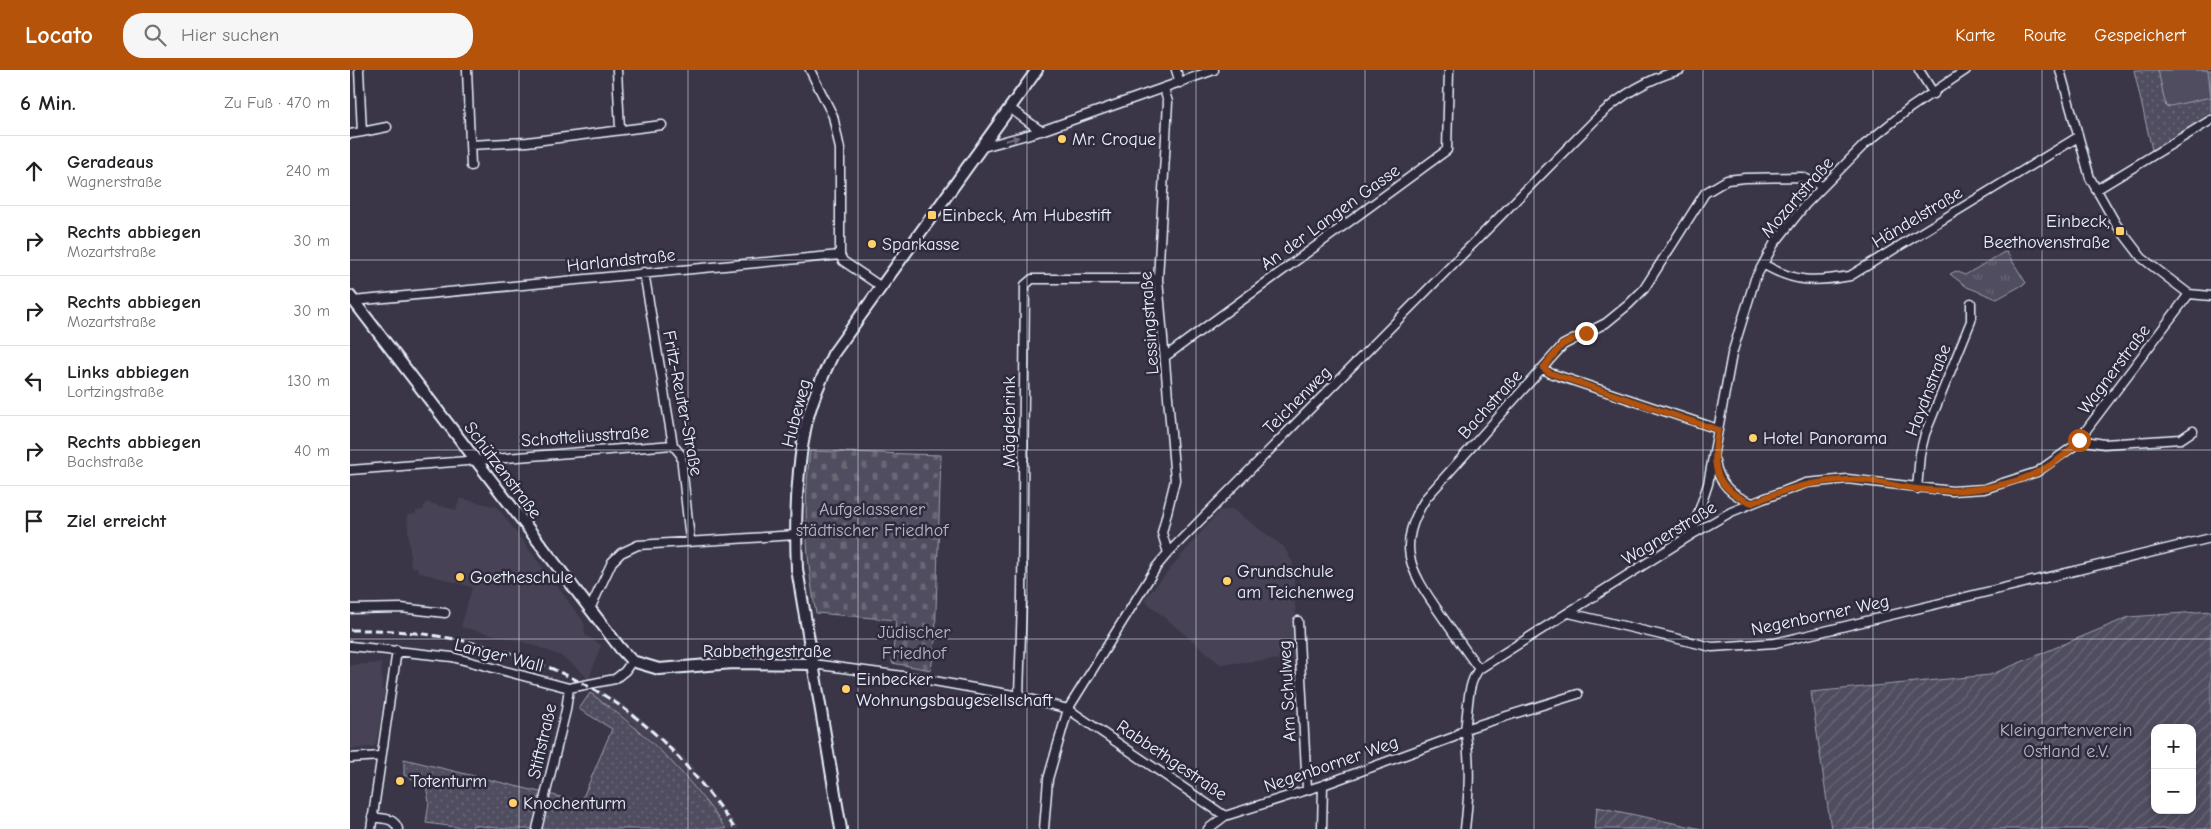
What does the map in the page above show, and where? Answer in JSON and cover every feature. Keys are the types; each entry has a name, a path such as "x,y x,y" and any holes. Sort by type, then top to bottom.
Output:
{"street":[{"path":"359,70 362,132"},
{"path":"467,70 472,166"},
{"path":"618,70 620,129"},
{"path":"810,70 833,116 840,149 840,255 843,261 880,286"},
{"name":"Hubeweg","path":"841,829 812,664 798,569 796,534 798,482 805,429 816,390 833,354 880,286 983,147 1014,111 1037,70"},
{"path":"1176,70 1180,82"},
{"path":"983,147 1041,131 1214,70"},
{"name":"An der Langen Gasse","path":"1166,356 1447,150 1449,70"},
{"name":"Teichenweg","path":"1044,829 1048,779 1068,709 1157,566 1598,117 1633,89 1660,75 1680,70"},
{"path":"1919,70 1934,94"},
{"name":"Mozartstraße","path":"1691,535 1708,484 1732,354 1755,279 1774,244 1822,186 1864,145 1910,108 1934,94 1966,70"},
{"path":"2060,70 2078,137 2096,190 2120,231 2142,258 2189,294 2211,296"},
{"name":"Lessingstraße","path":"1164,89 1168,102 1158,279 1175,480 1162,533 1168,553"},
{"path":"1014,111 1041,131"},
{"path":"2096,190 2211,120"},
{"path":"470,145 527,142 662,125"},
{"path":"350,134 388,127"},
{"name":"Händelstraße","path":"1763,264 1775,271 1818,282 1850,276 2078,137"},
{"name":"Bachstraße","path":"1479,669 1416,580 1410,562 1409,538 1414,517 1426,498 1562,345 1606,323 1628,306 1644,289 1705,193 1717,184 1727,180 1802,177 1822,186"},
{"name":"Harlandstraße","path":"352,299 840,255"},
{"name":"Fritz-Reuter-Straße","path":"644,272 673,445 681,455 690,540"},
{"name":"Mägdebrink","path":"1019,696 1022,599 1025,285 1032,279 1158,279"},
{"name":"Wagnerstraße","path":"1569,613 1691,535 1752,503 1806,483 1847,479 1917,489 1968,490 2012,482 2037,472 2057,460 2079,440 2189,294"},
{"name":"Schützenstraße","path":"352,299 632,661"},
{"name":"Haydnstraße","path":"1917,489 1920,454 1925,434 1971,321 1971,303"},
{"path":"1543,368 1550,373 1718,430"},
{"path":"2079,440 2104,444 2181,439 2193,431"},
{"name":"Schotteliusstraße","path":"350,470 673,445"},
{"name":"Mozartstraße","path":"1714,454 1717,472 1724,486 1736,497 1752,503"},
{"path":"590,609 612,562 621,553 638,545 796,534"},
{"name":"Negenborner Weg","path":"1569,613 1712,646 1775,643 2211,538"},
{"path":"350,609 401,608 445,613"},
{"path":"1465,829 1470,788 1470,754 1465,729 1472,678 1479,669 1569,613"},
{"name":"Am Schulweg","path":"1298,621 1307,789"},
{"name":"Langer Wall","path":"350,646 452,657 569,688 614,678 625,671 632,661"},
{"path":"371,829 397,650"},
{"name":"Rabbethgestraße","path":"632,661 659,669 733,663 812,664 917,678 1019,696 1068,709 1225,816"},
{"name":"Stiftstraße","path":"537,829 566,710 569,688"},
{"name":"Negenborner Weg","path":"1208,829 1225,816 1323,785 1454,737 1465,729 1578,694"},
{"path":"350,758 381,756"},
{"path":"1322,829 1323,785"},
{"path":"372,817 391,820 398,829"}],"shaded area":[{"name":"Goetheschule","path":"460,498 497,507 584,622 585,635 601,645 589,679 559,655 527,643 461,627 472,587 418,572 417,567 411,568 407,515 416,514 416,511 423,510 426,502 456,510"},
{"name":"Grundschule am Teichenweg","path":"1232,509 1284,547 1293,563 1298,658 1220,664 1144,600 1219,511"},
{"path":"381,663 382,690 385,691 376,744 373,747 350,749 350,665"},
{"path":"601,690 632,711 663,737 691,765 739,829 726,829 701,794 658,747 628,720 590,693"}],"green space":[{"path":"2134,70 2211,70 2211,115 2152,150"},
{"path":"2158,70 2208,70 2211,97 2166,107"},
{"path":"2006,251 2026,283 1997,299 1967,287 1950,274 1956,271 1965,275"},
{"name":"Aufgelassener städtischer Friedhof","path":"810,451 941,455 935,642 931,670 892,663 896,620 816,613 808,553 806,512"},
{"name":"Kleingartenverein Ostland e.V.","path":"2211,611 2211,829 1831,829 1811,692 1990,675 2129,617"},
{"path":"590,693 630,723 680,771 726,829 504,829 473,825 472,829 426,823 429,802 426,785 404,775 404,759 581,802 612,729 579,709"},
{"path":"1597,807 1702,829 1595,829"}],"railway":[{"path":"350,630 418,633 487,646 520,656 584,684 631,714 664,743 695,776 735,829"}],"place":[{"name":"Mr. Croque","path":"1062,139"},
{"name":"Einbeck, Am Hubestift","path":"932,215"},
{"name":"Einbeck, Beethovenstraße","path":"2120,231"},
{"name":"Sparkasse","path":"872,244"},
{"name":"Hotel Panorama","path":"1753,438"},
{"name":"Goetheschule","path":"460,577"},
{"name":"Grundschule am Teichenweg","path":"1227,581"},
{"name":"Einbecker Wohnungsbaugesellschaft","path":"846,689"},
{"name":"Totenturm","path":"400,781"},
{"name":"Knochenturm","path":"513,803"}],"route":[{"path":"1586,333 1562,345 1543,368 1550,373 1718,430 1714,454 1717,472 1724,486 1736,497 1752,503 1806,483 1847,479 1917,489 1952,491 1984,489 2012,482 2037,472 2057,460 2079,440"}],"park label":[{"name":"Jüdischer Friedhof","path":"914,642"}]}
